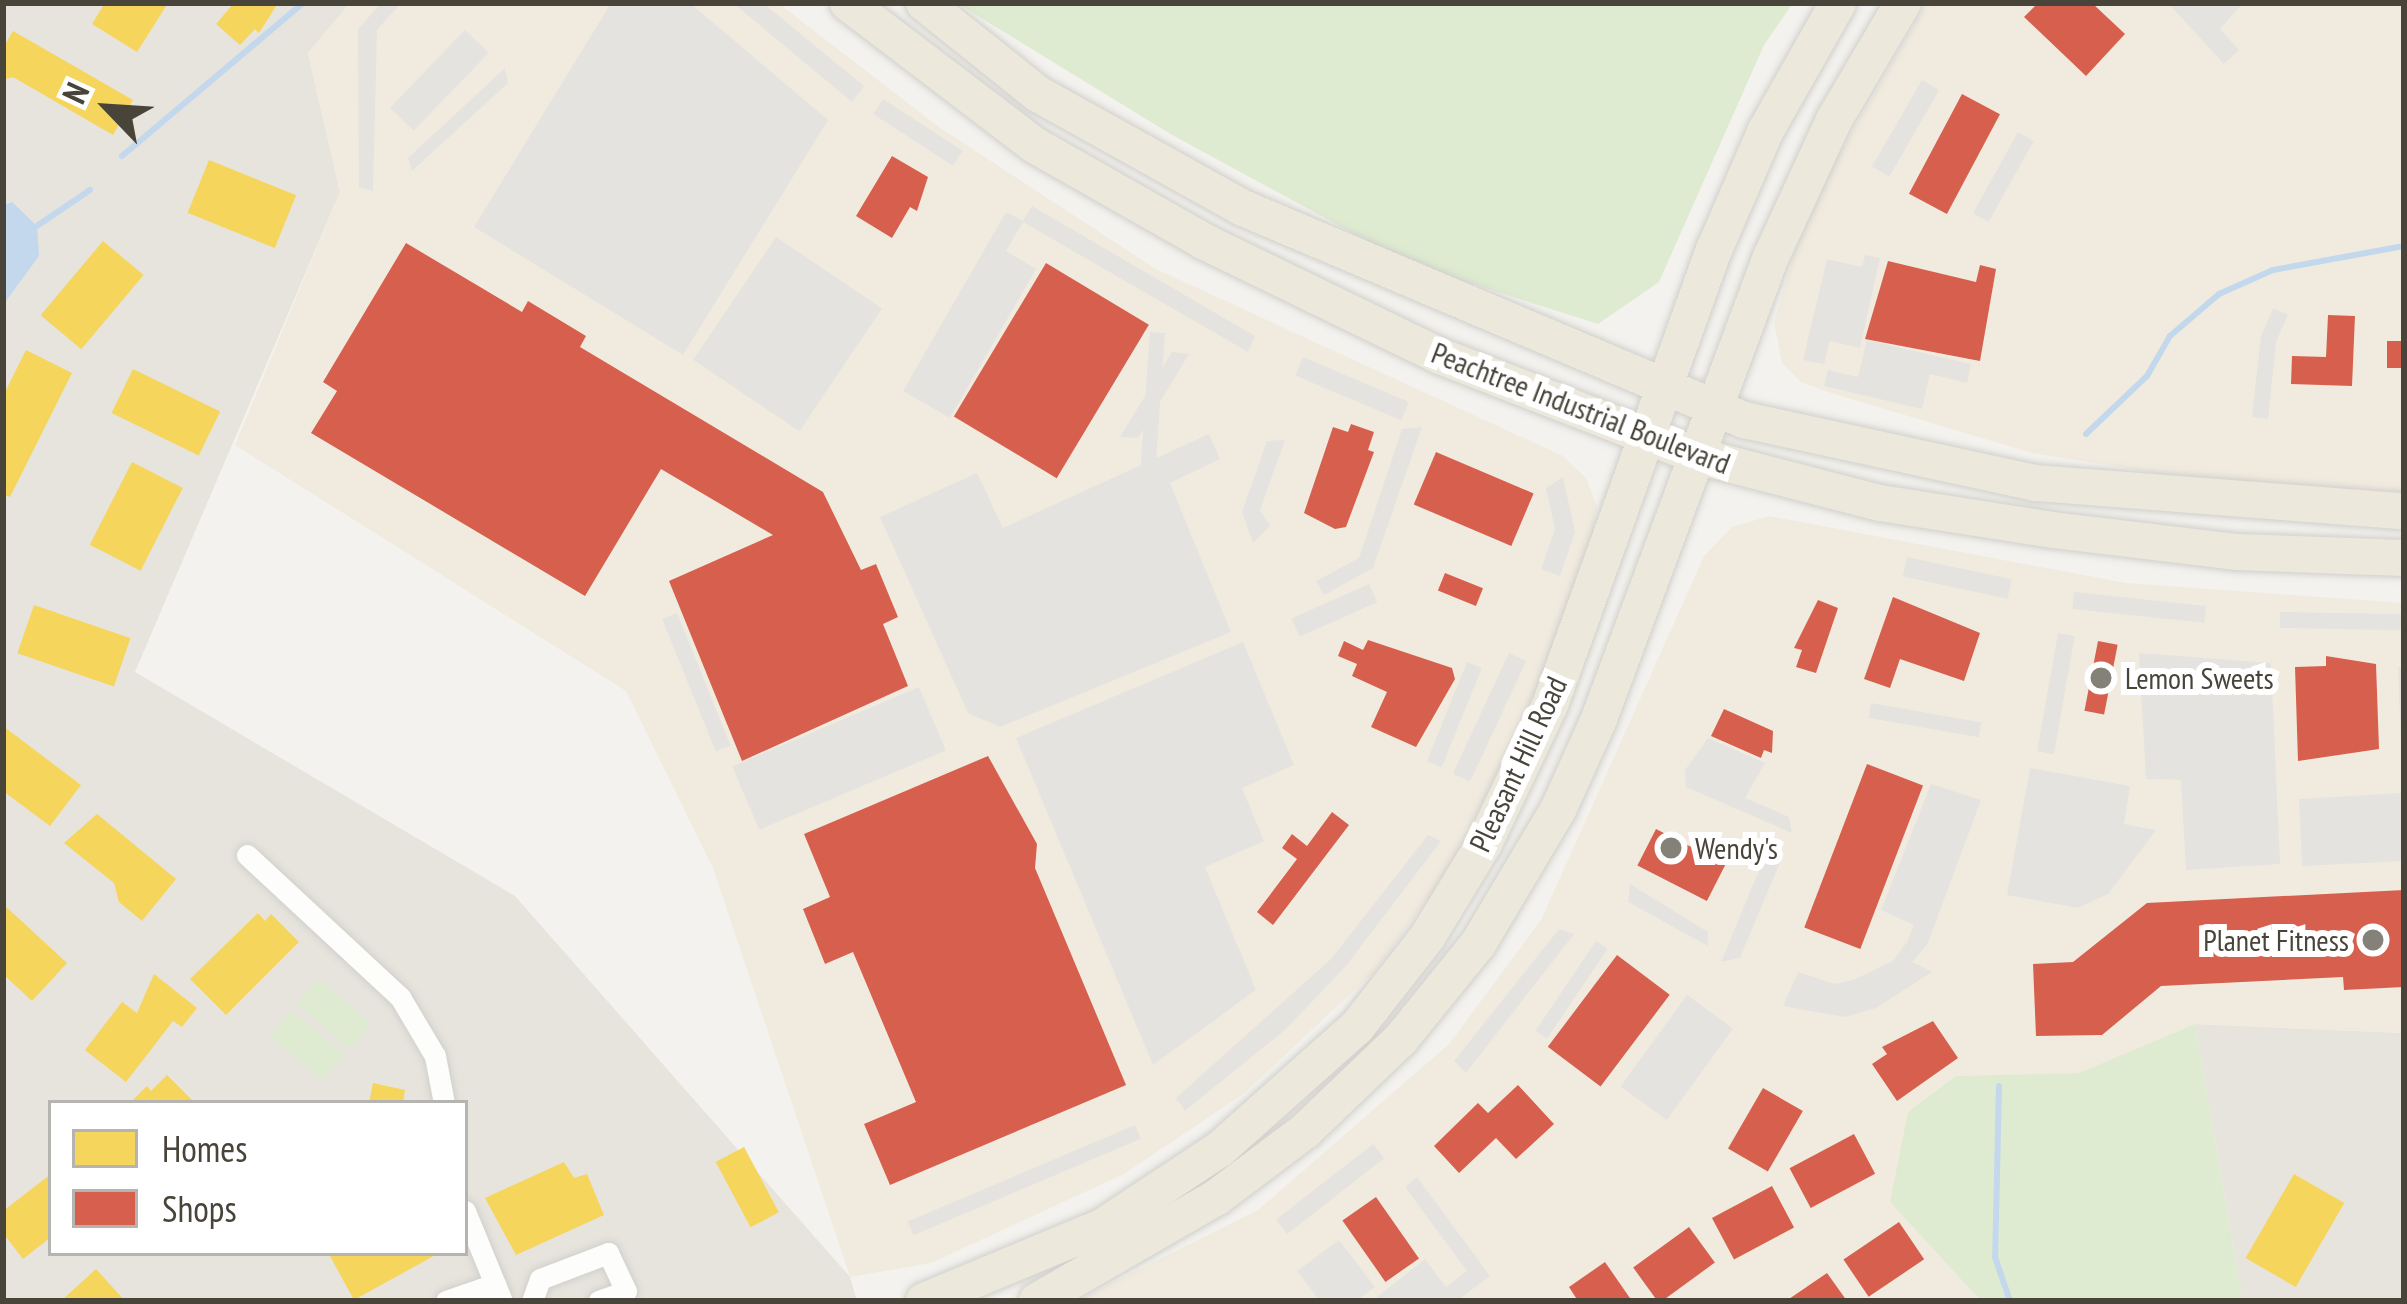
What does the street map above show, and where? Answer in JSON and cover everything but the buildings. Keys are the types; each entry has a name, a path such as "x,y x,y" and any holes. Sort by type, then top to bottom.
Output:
{"highway":[{"name":"Peachtree Industrial Boulevard","path":"848,3 1036,146 1143,209 1405,340 1698,456 1880,503 2053,530 2238,552 2404,558"},
{"name":"Peachtree Industrial Boulevard","path":"924,3 1039,94 1243,208 1715,408 1895,458 2036,483 2404,511"},
{"name":"Pleasant Hill Road","path":"924,1301 968,1288 1120,1215 1237,1136 1357,1027 1428,936 1511,792 1550,705 1661,384 1765,132 1838,3"},
{"name":"Pleasant Hill Road","path":"1037,1301 1198,1209 1305,1131 1454,975 1558,810 1812,163 1903,3"}],"street":[{"path":"247,855 400,997 436,1056 443,1100"},
{"path":"446,1301 498,1292 468,1218"},
{"path":"532,1301 540,1280 608,1253 626,1291 599,1301"}],"shaded area":[{"path":"3,3 350,3 308,53 340,192 135,672 515,896 850,1277 857,1301 3,1301"},
{"path":"350,3 778,3 939,127 1156,269 1563,456 1586,478 1597,506 1592,536 1517,752 1456,862 1373,973 1242,1095 1124,1174 931,1263 850,1277 713,868 626,691 235,445 340,192 308,53"},
{"path":"381,3 401,3 377,30 373,191 359,187 358,29"},
{"path":"611,3 690,3 828,120 683,355 474,227"},
{"path":"733,3 763,3 864,86 852,102"},
{"path":"1927,3 2404,3 2404,496 2294,495 2032,453 1831,393 1801,382 1782,363 1774,323 1807,209"},
{"path":"2168,3 2243,3 2220,29 2239,50 2224,64"},
{"path":"465,30 489,53 414,131 390,108"},
{"path":"505,68 508,83 412,171 408,158"},
{"path":"1922,80 1939,90 1889,177 1872,167"},
{"path":"883,99 963,151 953,166 873,114"},
{"path":"2018,132 2034,141 1989,222 1973,213"},
{"path":"1032,206 1255,336 1248,352 1023,222 1006,251 1036,269 950,418 903,391 1006,212 1023,221"},
{"path":"776,237 882,309 799,431 693,360"},
{"path":"1865,255 1880,258 1860,348 1830,341 1824,364 1803,360 1827,259 1862,267"},
{"path":"2273,308 2288,315 2276,342 2268,419 2252,417 2261,336"},
{"path":"1150,332 1165,333 1154,489 1139,488"},
{"path":"1867,340 1971,364 1967,383 1930,374 1922,409 1824,386 1828,370 1858,377"},
{"path":"1172,352 1189,354 1138,438 1120,437"},
{"path":"1303,357 1409,402 1401,420 1295,375"},
{"path":"1422,427 1373,568 1324,595 1316,581 1359,558 1402,429"},
{"path":"1209,434 1220,459 1170,483 1231,632 1000,727 968,713 880,517 977,473 1003,528"},
{"path":"1285,440 1260,510 1270,526 1253,543 1242,512 1267,441"},
{"path":"1563,477 1575,532 1560,576 1541,569 1555,529 1546,488"},
{"path":"1769,516 2126,583 2404,603 2404,1033 2195,1024 2079,1073 1956,1076 1890,1202 1981,1301 1076,1301 1258,1210 1449,1044 1541,920 1704,556 1732,527"},
{"path":"1907,557 2012,579 2008,599 1903,577"},
{"path":"1369,584 1377,602 1299,637 1291,619"},
{"path":"2074,592 2206,606 2204,623 2072,609"},
{"path":"2280,612 2404,614 2404,630 2280,628"},
{"path":"677,613 731,746 716,752 662,619"},
{"path":"2058,633 2075,636 2054,754 2037,751"},
{"path":"1243,642 1294,765 1242,788 1264,841 1205,867 1256,990 1153,1065 1016,738"},
{"path":"1509,653 1526,661 1470,782 1453,774"},
{"path":"2139,653 2271,663 2280,864 2186,870 2181,780 2146,779"},
{"path":"1467,662 1482,668 1442,767 1427,761"},
{"path":"2398,667 2404,667 2404,861 2302,866 2299,799 2403,793"},
{"path":"919,687 946,751 759,830 732,766"},
{"path":"1871,703 1981,722 1979,737 1868,718"},
{"path":"1708,738 1765,763 1745,798 1789,817 1792,833 1686,787 1685,770"},
{"path":"2030,768 2130,786 2124,824 2156,830 2108,894 2078,908 2007,895"},
{"path":"1931,784 1981,800 1927,945 1912,962 1932,972 1876,1008 1845,1017 1783,1006 1798,972 1835,984 1853,980 1893,961 1907,942 1914,925 1881,910"},
{"path":"1428,835 1441,841 1346,966 1286,1029 1185,1111 1176,1098 1331,959"},
{"path":"1783,855 1740,958 1721,962 1765,856"},
{"path":"1630,884 1708,932 1708,946 1628,902"},
{"path":"1559,929 1574,934 1466,1073 1454,1061"},
{"path":"1596,941 1608,949 1547,1038 1536,1031"},
{"path":"1687,995 1733,1029 1667,1120 1621,1086"},
{"path":"2195,1024 2404,1033 2404,1301 2243,1301"},
{"path":"1135,1125 1141,1139 913,1235 908,1222"},
{"path":"1373,1144 1384,1158 1287,1234 1276,1220"},
{"path":"1417,1177 1490,1276 1457,1301 1372,1301 1425,1259 1446,1287 1467,1271 1405,1187"},
{"path":"1339,1240 1375,1287 1356,1301 1320,1301 1297,1271"}],"green space":[{"path":"957,3 1793,3 1764,45 1659,282 1598,324 1410,264 1172,135"},
{"path":"318,979 371,1023 350,1049 297,1004"},
{"path":"292,1011 344,1055 323,1080 271,1036"},
{"path":"2195,1024 2243,1301 1981,1301 1890,1202 1908,1112 1956,1076 2079,1073"}],"water":[{"path":"12,202 37,226 39,256 3,305 3,206"}],"waterway":[{"path":"122,156 303,3"},
{"path":"37,226 90,190"},
{"path":"2086,434 2147,376 2170,336 2219,294 2273,270 2404,246"},
{"path":"1999,1086 1995,1257 2010,1301"}],"place":[{"name":"Lemon Sweets","path":"2101,678"},
{"name":"Wendy's","path":"1671,848"},
{"name":"Planet Fitness","path":"2373,940"}]}
